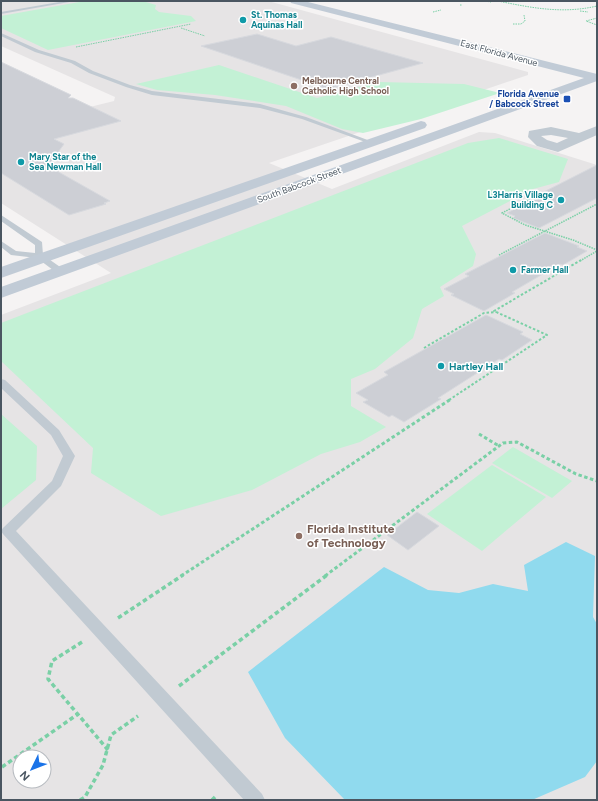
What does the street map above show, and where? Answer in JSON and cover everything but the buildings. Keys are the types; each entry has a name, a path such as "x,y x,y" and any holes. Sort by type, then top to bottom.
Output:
{"main road":[{"name":"East Florida Avenue","path":"294,1 403,29 574,78 596,80"},
{"name":"South Babcock Street","path":"1,292 574,78 597,66"},
{"name":"South Babcock Street","path":"460,112 574,78"},
{"name":"South Babcock Street","path":"1,272 40,257 430,122"}],"street":[{"path":"581,138 597,130"}],"lane":[{"path":"1,13 73,1"},
{"path":"1,34 41,52 73,62 91,72 128,86 152,93 260,106 304,118 370,142"},
{"path":"1,217 39,244 40,257"},
{"path":"1,243 14,253 40,257 60,271"},
{"path":"1,382 55,433 69,456 57,483 8,531 256,800"}],"path":[{"path":"485,1 491,2"},
{"path":"498,1 543,10 580,10 597,6"},
{"path":"433,12 441,10"},
{"path":"580,10 588,12"},
{"path":"513,24 521,24 525,22 524,15"},
{"path":"597,16 586,20 590,23 597,24"},
{"path":"41,52 191,24"},
{"path":"179,27 205,36"},
{"path":"541,193 502,213 518,222 544,232 573,240 597,250"},
{"path":"499,255 597,204"},
{"path":"496,312 494,311 597,250"},
{"path":"118,618 547,335 496,312 484,313 424,348"},
{"path":"479,434 499,446"},
{"path":"177,687 503,443 517,442 576,474 597,481"},
{"path":"82,642 52,661 48,679 108,750"},
{"path":"2,766 78,714"},
{"path":"80,800 85,797 103,765 112,735 138,716"}],"shaded area":[{"name":"Florida Institute of Technology","path":"1,1 268,1 528,72 528,75 269,163 332,189 479,132 495,133 597,165 597,800 1,800 1,315 111,273 1,203 1,129 114,101 115,97 1,46"}],"green space":[{"path":"85,1 146,2 156,5 155,9 159,12 191,16 196,21 48,50 1,28 1,16"},
{"path":"219,65 317,98 379,82 464,84 500,93 421,119 363,133 342,129 286,106 215,95 157,90 136,84"},
{"path":"499,138 568,159 559,182 533,189 462,226 476,254 473,266 440,287 444,296 422,309 413,338 375,369 351,379 351,406 386,427 360,442 321,454 252,490 161,516 91,473 93,448 1,361 1,323 468,143"},
{"path":"1,414 37,446 36,480 1,509"},
{"path":"513,447 572,481 552,498 492,463"},
{"path":"492,465 546,497 482,551 427,514"}],"water":[{"path":"566,542 595,556 593,617 597,624 597,761 585,777 532,800 345,800 285,738 248,672 384,567 428,590 459,593 493,584 528,591 524,565"}],"place":[{"name":"St. Thomas Aquinas Hall","path":"243,20"},
{"name":"Melbourne Central Catholic High School","path":"294,86"},
{"name":"Florida Avenue / Babcock Street","path":"567,99"},
{"name":"Mary Star of the Sea Newman Hall","path":"21,162"},
{"name":"L3Harris Village Building C","path":"561,200"},
{"name":"Farmer Hall","path":"513,270"},
{"name":"Hartley Hall","path":"441,366"},
{"name":"Florida Institute of Technology","path":"299,536"}]}
